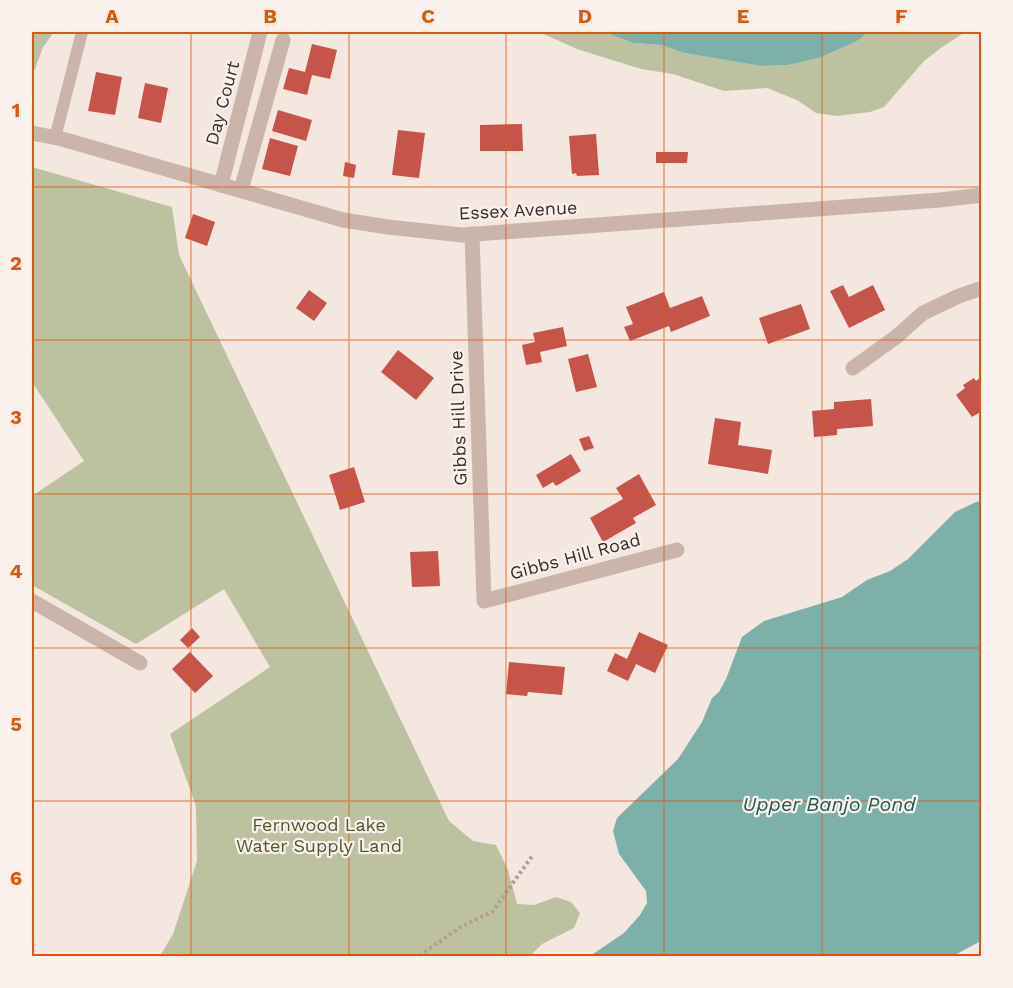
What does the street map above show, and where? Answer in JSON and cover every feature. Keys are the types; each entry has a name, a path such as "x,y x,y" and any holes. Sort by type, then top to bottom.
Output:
{"street":[{"name":"Day Court","path":"221,185 260,32"},
{"path":"241,190 283,40"},
{"name":"Essex Avenue","path":"32,133 343,220 462,235 916,202 981,195"},
{"name":"Gibbs Hill Drive","path":"472,234 484,601"},
{"path":"853,368 896,337 923,313 981,288"},
{"name":"Gibbs Hill Road","path":"484,601 677,550"},
{"path":"32,601 141,663"}],"lane":[{"path":"55,138 82,32"}],"path":[{"path":"420,957 462,926 492,912 533,855"}],"green space":[{"path":"32,32 54,32 43,47 32,72"},
{"path":"539,32 604,32 633,43 662,45 684,53 761,66 788,65 859,40 868,32 965,32 924,61 884,107 870,112 837,116 816,113 797,100 767,88 724,91 673,74 641,69 577,49"},
{"name":"Fernwood Lake Water Supply Land","path":"32,167 172,207 179,255 449,821 473,841 496,845 508,870 517,904 534,905 556,897 571,902 580,913 574,928 542,944 530,956 160,956 173,934 197,861 196,806 170,734 270,667 224,589 136,644 32,585 32,496 84,461 32,382"}],"water":[{"path":"604,32 868,32 859,40 821,57 788,65 761,66 684,53 662,45 633,43"},
{"name":"Upper Banjo Pond","path":"981,501 981,941 953,956 590,956 624,933 647,903 646,891 619,854 613,831 617,818 678,759 702,722 712,698 719,692 726,679 742,637 764,621 842,597 867,580 890,571 908,559 955,512"}],"building":[{"path":"312,44 337,50 330,79 312,75 307,95 283,89 289,68 305,72"},
{"path":"96,72 122,77 115,115 88,111"},
{"path":"145,83 168,88 161,123 138,118"},
{"path":"278,110 312,120 306,141 272,131"},
{"path":"522,124 523,151 480,151 480,125"},
{"path":"398,130 425,133 419,178 392,175"},
{"path":"596,134 599,175 577,176 576,173 572,174 569,136"},
{"path":"270,138 298,146 290,176 262,169"},
{"path":"656,152 688,152 687,163 656,163"},
{"path":"345,162 356,165 354,178 343,176"},
{"path":"193,214 215,222 207,246 185,238"},
{"path":"843,285 849,297 873,285 885,310 849,328 830,291"},
{"path":"309,290 327,303 314,321 296,308"},
{"path":"664,292 670,308 702,296 710,316 671,332 669,326 630,341 624,327 633,324 626,307"},
{"path":"801,304 810,329 768,344 759,318"},
{"path":"563,327 567,346 540,352 542,362 526,365 522,345 535,342 533,333"},
{"path":"398,350 434,378 416,400 381,372"},
{"path":"588,354 597,387 576,392 568,359"},
{"path":"982,376 982,411 972,417 956,395 965,388 963,385 974,378 976,381"},
{"path":"871,399 873,426 837,429 837,435 814,437 812,411 834,409 834,402"},
{"path":"715,418 741,422 738,445 772,450 768,474 708,464"},
{"path":"589,436 594,448 584,451 579,439"},
{"path":"571,454 581,471 556,486 553,482 543,488 536,475"},
{"path":"354,467 365,502 340,510 329,475"},
{"path":"639,474 656,505 633,518 636,523 603,542 590,518 623,499 616,488"},
{"path":"438,551 440,586 412,587 410,552"},
{"path":"192,628 200,637 188,648 180,640"},
{"path":"639,632 668,645 655,673 636,664 628,681 607,671 615,653 627,659"},
{"path":"190,652 213,676 195,693 172,669"},
{"path":"509,662 565,667 562,695 528,692 527,696 506,694"}]}
